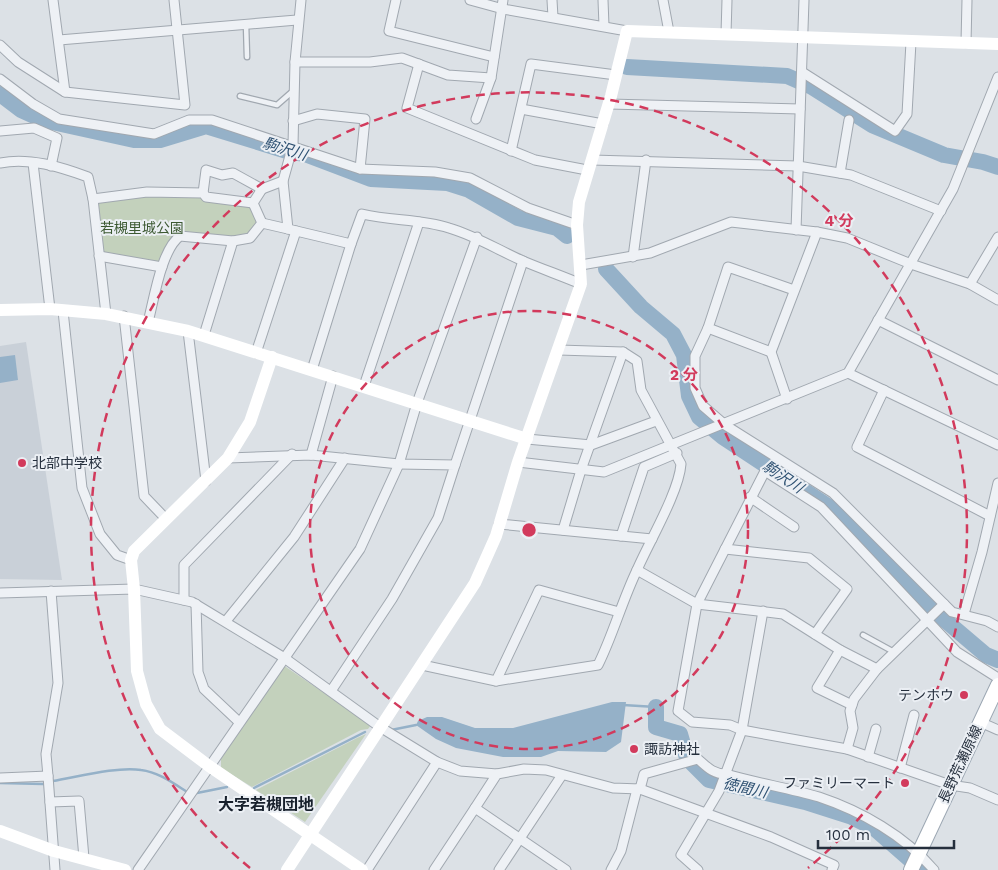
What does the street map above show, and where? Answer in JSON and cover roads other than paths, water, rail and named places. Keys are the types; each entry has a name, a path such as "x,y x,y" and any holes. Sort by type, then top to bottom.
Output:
{"main road":[{"name":"長野荒瀬原線","path":"911,870 998,684"}],"street":[{"path":"54,0 65,92"},
{"path":"174,0 185,105 189,120"},
{"path":"256,353 292,230 283,181 293,145 297,20 301,0"},
{"path":"396,0 389,32 494,57"},
{"path":"470,0 503,4 553,17 627,31 998,44"},
{"path":"552,0 553,17"},
{"path":"603,0 604,26"},
{"path":"663,0 669,32"},
{"path":"726,34 727,0"},
{"path":"796,230 804,0"},
{"path":"966,43 967,0"},
{"path":"476,119 491,78 503,4"},
{"path":"58,40 297,20"},
{"path":"287,870 475,584 499,524 518,462 581,284 577,225 579,202 609,104 627,31"},
{"path":"802,72 895,131 907,114 911,42"},
{"path":"1,48 18,62 65,92 185,105"},
{"path":"295,62 370,62 402,58 448,75 491,78"},
{"path":"419,64 407,108 535,160 589,165 646,160 798,166 851,175 941,211"},
{"path":"511,151 531,64 616,75"},
{"path":"621,536 644,467 699,435 848,373 953,189 998,77"},
{"path":"0,79 33,104 59,119 154,134 189,120 212,120 293,145 360,169 435,172 470,178 528,208 577,225"},
{"path":"609,104 800,109"},
{"path":"521,109 603,124"},
{"path":"293,121 317,114 365,119 360,169"},
{"path":"840,173 849,120"},
{"path":"0,131 34,128 57,138 52,166"},
{"path":"633,256 646,160"},
{"path":"0,161 52,166 88,177 93,198 106,314"},
{"path":"33,164 50,309"},
{"path":"203,193 206,170 222,175 233,173 262,189 272,187 283,181"},
{"path":"253,203 262,189"},
{"path":"93,198 147,192 203,193 206,196 253,203"},
{"path":"253,203 262,223"},
{"path":"312,370 362,214 447,227 477,237 523,261 581,284"},
{"path":"364,386 418,222"},
{"path":"581,265 650,254 731,222 817,232 847,238 911,264 970,284 998,300"},
{"path":"262,223 351,244"},
{"path":"148,322 162,267 175,240 180,236 233,241 250,238 262,223"},
{"path":"787,399 771,352 817,232"},
{"path":"138,870 283,657 360,548 399,464 417,403 477,237"},
{"path":"970,284 998,237"},
{"path":"204,336 233,241"},
{"path":"98,256 162,267"},
{"path":"331,691 392,599 438,518 523,261"},
{"path":"794,290 728,267 708,328 695,356 695,388 702,406 723,425 833,492 942,605 952,612 964,614 998,627"},
{"path":"0,310 50,309 124,316 188,331 527,439 591,445 656,422"},
{"path":"63,311 82,488 100,534 116,555 131,560"},
{"path":"124,316 144,496 166,519"},
{"path":"878,320 998,380"},
{"path":"708,328 771,352"},
{"path":"188,331 206,481"},
{"path":"422,665 496,681 598,666 619,612 680,471 681,464 656,422 641,390 637,361 623,352 559,350"},
{"path":"564,530 581,470 623,352"},
{"path":"272,357 250,422 228,458 134,551 131,560 137,671 146,704 160,729 209,766 362,870"},
{"path":"848,373 998,445"},
{"path":"311,455 333,376"},
{"path":"884,390 857,447 990,516"},
{"path":"518,462 604,472 674,450"},
{"path":"228,458 292,454 399,464 455,465"},
{"path":"184,600 184,565 292,454"},
{"path":"226,622 294,537 345,458"},
{"path":"998,678 957,652 929,618 821,507 765,471 750,497 697,604 678,711 692,722 730,724 742,730 847,749 950,785 970,788 998,800"},
{"path":"964,614 982,552 998,483"},
{"path":"750,497 794,527"},
{"path":"499,524 652,539"},
{"path":"725,549 809,558 847,589 814,634"},
{"path":"637,570 697,604 783,614 840,650 877,669"},
{"path":"0,593 134,589 184,600 196,604 283,657 380,726 437,762 460,771 497,774 524,769 546,770 613,788 638,789 771,837 834,865 832,870"},
{"path":"496,681 539,590 619,612"},
{"path":"51,591 58,683 46,754 55,870"},
{"path":"196,604 198,672 204,689 239,722"},
{"path":"847,749 853,728 850,712 854,699 877,669 942,605"},
{"path":"698,870 681,855 719,791 742,730 763,611"},
{"path":"840,650 817,688 852,705"},
{"path":"900,768 914,715"},
{"path":"980,722 998,730"},
{"path":"868,757 876,729"},
{"path":"611,870 621,851 644,774 698,759 710,771 819,797 863,815 918,855 934,870"},
{"path":"368,870 437,762"},
{"path":"434,870 497,774"},
{"path":"499,870 562,775"},
{"path":"0,778 48,776"},
{"path":"50,802 79,801 84,858"},
{"path":"475,808 566,870"},
{"path":"0,831 54,851 125,870"}],"lane":[{"path":"246,24 246,57"},
{"path":"240,96 277,105 294,90"},
{"path":"863,635 894,652"}],"water":[{"path":"15,355 18,380 0,383 0,357"},
{"path":"612,702 626,702 621,742 606,752 558,751 541,757 503,757 456,748 436,739 416,725 418,721 427,717 442,717 475,728 513,728"}],"waterway":[{"path":"627,67 787,76 812,87 872,125 944,155 983,162 998,167"},
{"name":"駒沢川","path":"0,94 21,110 43,120 134,140 160,140 206,126 287,151 305,154 371,179 447,183 469,190 518,218 557,228 567,236"},
{"name":"駒沢川","path":"606,269 641,307 673,334 684,355 689,396 699,417 723,437 838,513 946,621 986,655 998,660"},
{"path":"623,705 656,707"},
{"name":"徳間川","path":"656,707 656,727 680,734 687,758 709,780 805,802 852,817 874,828 922,870"},
{"path":"391,730 416,725"},
{"path":"254,788 365,732"},
{"path":"53,781 121,769 132,769 153,773 165,778 187,792"},
{"path":"0,783 43,784"},
{"path":"197,793 227,787"}],"place":[{"name":"北部中学校","path":"22,463"},
{"name":"テンホウ","path":"964,695"},
{"name":"諏訪神社","path":"634,749"},
{"name":"ファミリーマート","path":"905,783"}],"district":[{"name":"大字若槻団地","path":"266,804"}],"park label":[{"name":"若槻里城公園","path":"142,228"}]}
